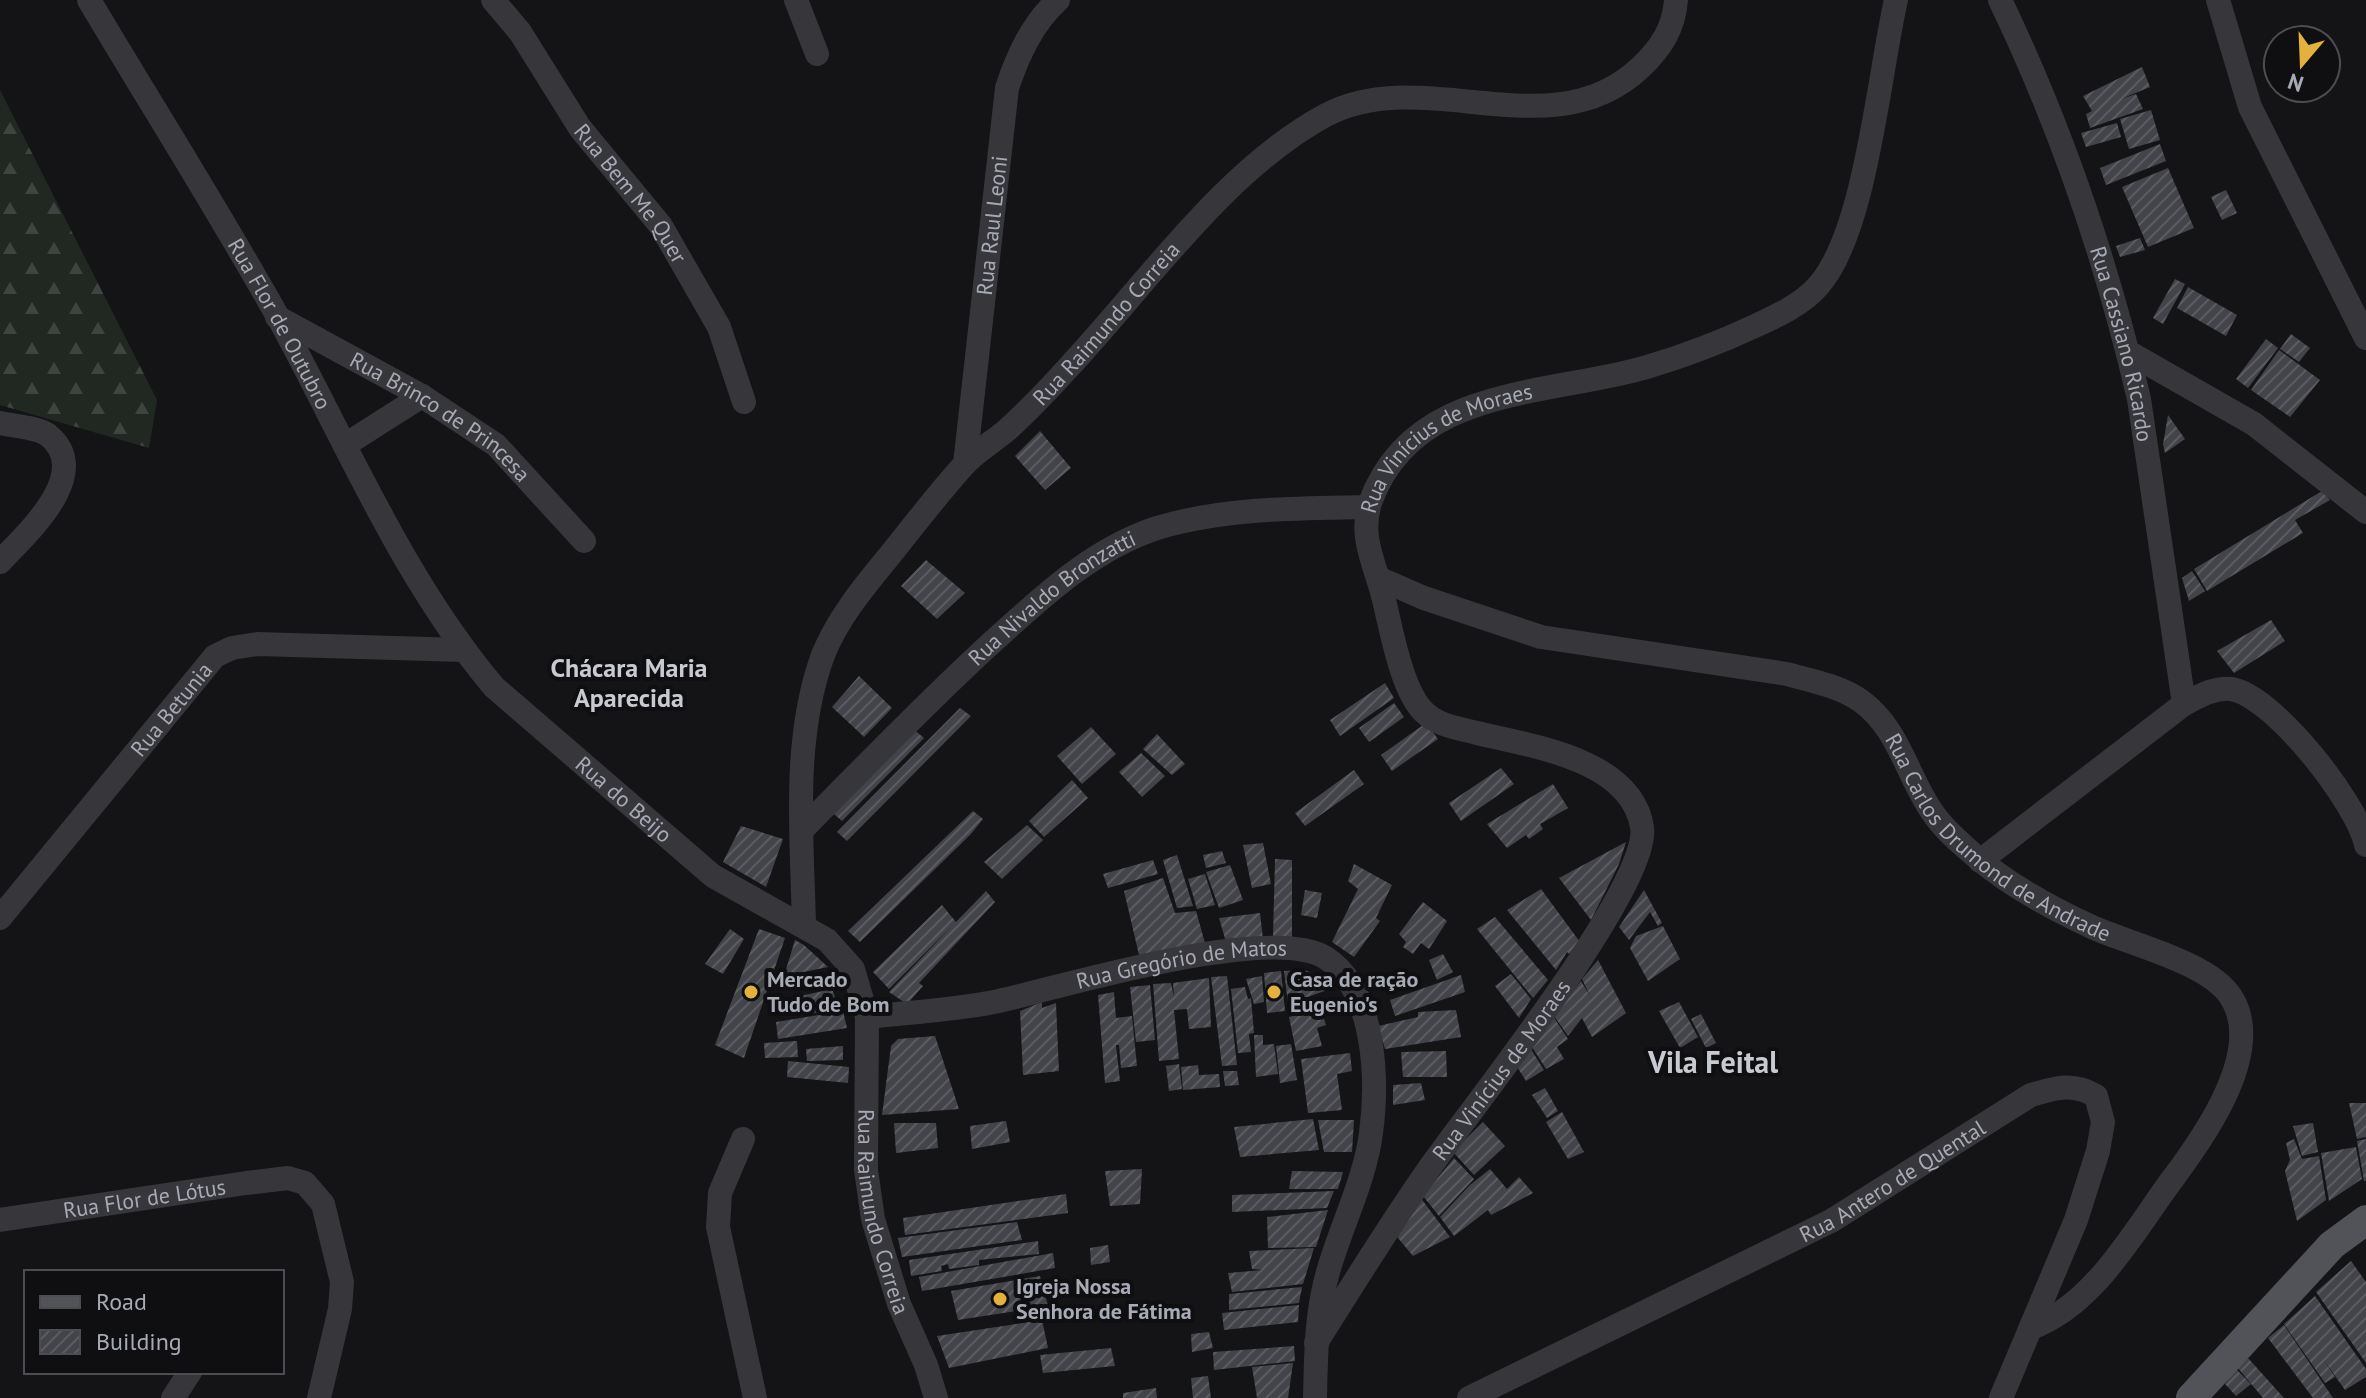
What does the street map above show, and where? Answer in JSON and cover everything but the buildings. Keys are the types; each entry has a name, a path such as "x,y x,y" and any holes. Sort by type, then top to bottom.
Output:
{"main road":[{"path":"2201,1393 2332,1245 2366,1220"}],"street":[{"name":"Rua Flor de Outubro","path":"89,0 277,317 428,598 463,650"},
{"name":"Rua Bem Me Quer","path":"493,0 520,32 580,128 661,226 719,327 744,402"},
{"path":"796,0 817,54"},
{"name":"Rua Raul Leoni","path":"965,464 1007,88 1017,58 1031,32 1058,0"},
{"name":"Rua Raimundo Correia","path":"804,924 802,830 805,745 810,702 823,655 840,620 867,583 965,464 1048,390 1205,214 1293,135 1342,108 1366,101 1435,99 1548,108 1597,96 1633,75 1652,57 1668,36 1676,0"},
{"name":"Rua Vinícius de Moraes","path":"1316,1343 1371,1252 1435,1159 1505,1069 1619,897 1642,845 1642,824 1633,802 1604,773 1522,743 1447,725 1425,714 1406,678 1365,541 1368,507 1380,481 1413,435 1458,412 1497,397 1646,367 1730,338 1783,313 1819,286 1843,245 1855,206 1896,0"},
{"name":"Rua Cassiano Ricardo","path":"2000,0 2060,133 2128,352 2139,399 2184,704"},
{"path":"2218,0 2250,107 2366,338"},
{"name":"Rua Brinco de Princesa","path":"277,317 422,396 496,445 584,541"},
{"path":"2128,352 2254,424 2366,512"},
{"path":"345,445 422,396"},
{"path":"0,423 46,433 60,450 63,479 49,509 0,562"},
{"name":"Rua Nivaldo Bronzatti","path":"802,830 933,697 1031,607 1053,587 1107,550 1157,528 1206,518 1299,508 1368,507"},
{"name":"Rua Carlos Drumond de Andrade","path":"1378,578 1424,598 1541,637 1787,674 1825,684 1859,699 1878,715 1934,815 1980,861 2047,906 2199,971 2219,984 2238,1011 2241,1033 2230,1085 2187,1159 2086,1290 2053,1320 2031,1328"},
{"name":"Rua Betunia","path":"3,907 215,656 232,648 257,644 463,650"},
{"name":"Rua do Beijo","path":"463,650 505,697 713,876 749,899 804,924 827,940 853,969 867,1017"},
{"path":"1980,861 2184,704 2213,691 2230,689 2269,709 2341,794 2366,845"},
{"name":"Rua Gregório de Matos","path":"867,1017 997,1001 1107,973 1191,957 1291,948 1311,951 1328,959 1342,974 1358,1002 1373,1046 1375,1088 1371,1136 1327,1273 1316,1343 1315,1398"},
{"name":"Rua Raimundo Correia","path":"867,1017 866,1170 873,1219 899,1304 936,1398"},
{"name":"Rua Antero de Quental","path":"1469,1398 1831,1221 2031,1095 2063,1086 2084,1088 2096,1096 2103,1122 2098,1151 2076,1220 2001,1398"},
{"path":"743,1139 720,1193 718,1219 755,1398"},
{"name":"Rua Flor de Lótus","path":"0,1220 288,1178 305,1183 323,1204 342,1282 340,1309 319,1398"},
{"path":"173,1398 189,1374"}],"green space":[{"path":"0,90 157,400 149,448 0,405"}],"place":[{"name":"Mercado Tudo de Bom","path":"751,992"},
{"name":"Casa de ração Eugenio's","path":"1274,992"},
{"name":"Igreja Nossa Senhora de Fátima","path":"1000,1299"}],"district":[{"name":"Chácara Maria Aparecida","path":"629,682"},
{"name":"Vila Feital","path":"1713,1061"}]}
